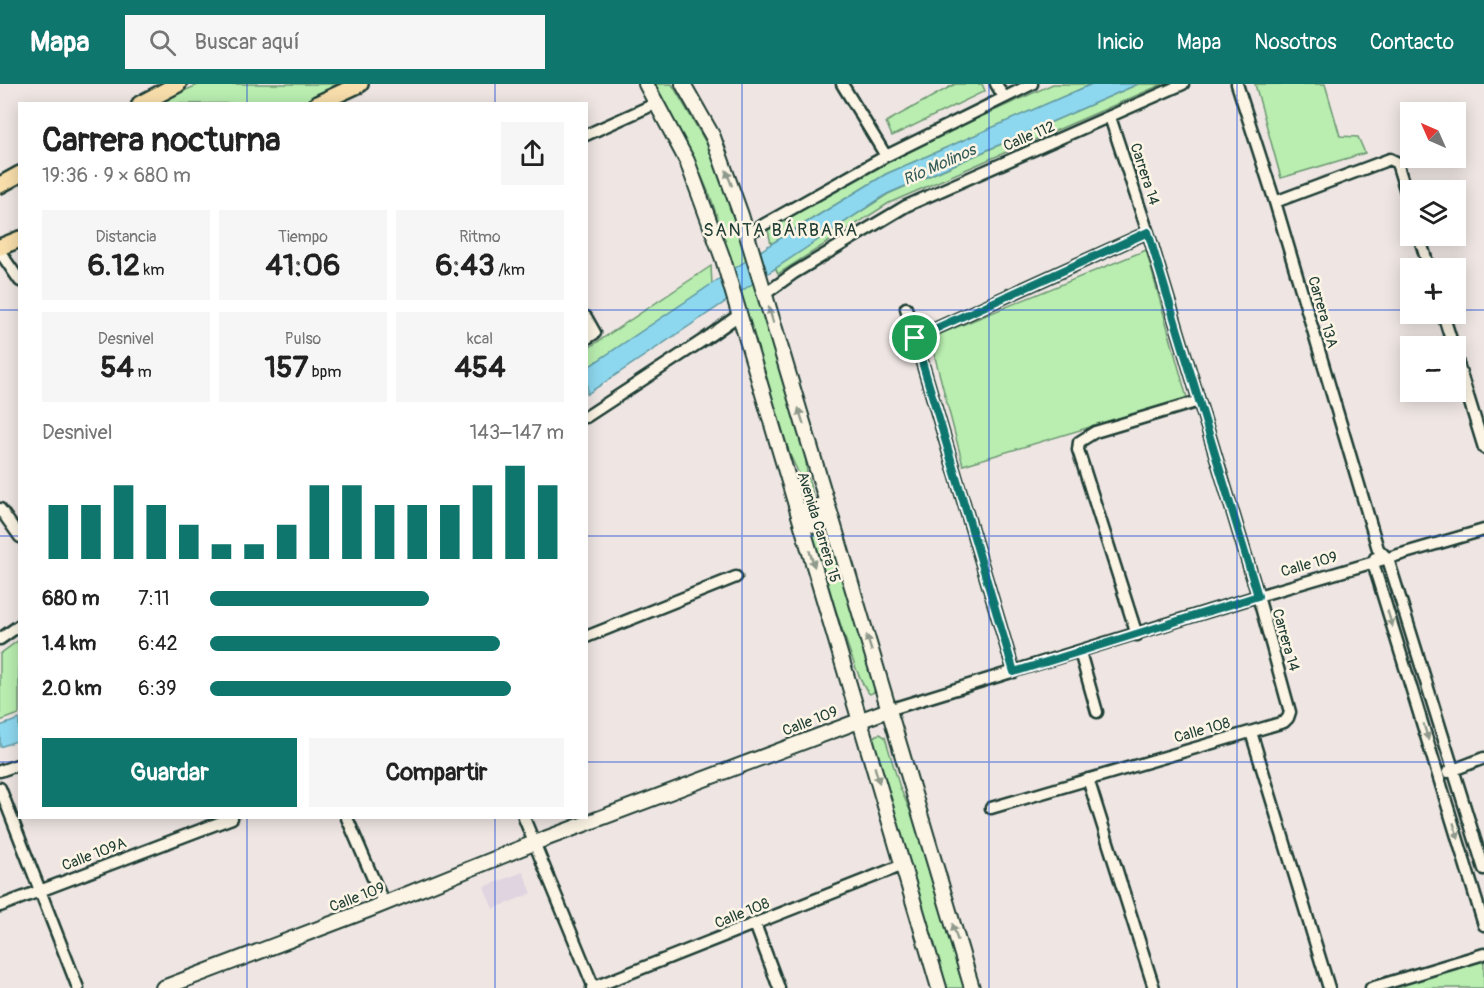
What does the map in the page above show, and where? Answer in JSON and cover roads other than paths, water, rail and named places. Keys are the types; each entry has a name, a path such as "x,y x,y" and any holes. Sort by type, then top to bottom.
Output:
{"main road":[{"path":"144,102 178,84"},
{"path":"321,102 360,84"},
{"name":"Avenida Carrera 15","path":"646,84 687,161 723,259 939,988"},
{"name":"Avenida Carrera 15","path":"684,84 723,161 748,238 972,988"},
{"path":"0,185 18,175"},
{"path":"0,247 18,239"},
{"path":"783,462 794,478 808,522 819,525 825,517 813,478 812,453"},
{"name":"Calle 109","path":"163,988 384,904 534,843 888,710"}],"street":[{"path":"842,84 886,156"},
{"path":"996,84 1004,97"},
{"path":"748,238 886,156 1032,84"},
{"name":"Calle 112","path":"763,288 906,206 1183,84"},
{"name":"Carrera 13A","path":"1237,84 1275,202 1378,549 1388,559 1484,869"},
{"path":"588,134 657,103"},
{"name":"Carrera 14","path":"1110,117 1148,232 1258,596 1289,706 1288,718 1284,722"},
{"path":"1275,202 1386,160 1394,160 1402,180"},
{"path":"915,338 1148,232"},
{"path":"0,252 18,278"},
{"path":"906,308 1014,672"},
{"path":"588,416 739,315"},
{"path":"1466,390 1484,448"},
{"path":"1137,635 1078,450 1079,442 1095,432 1199,401"},
{"path":"0,509 18,534"},
{"name":"Calle 109","path":"888,710 1258,596 1484,530"},
{"path":"1378,549 1373,563 1484,925"},
{"path":"588,636 736,577"},
{"path":"0,639 18,626"},
{"path":"1080,652 1097,712"},
{"name":"Calle 108","path":"991,808 1284,722"},
{"path":"1251,732 1329,988"},
{"path":"1439,775 1484,758"},
{"path":"0,771 18,765"},
{"path":"1088,779 1154,988"},
{"path":"0,788 78,988"},
{"name":"Calle 109A","path":"0,906 229,819"},
{"path":"347,819 384,904"},
{"path":"524,819 593,988"},
{"name":"Calle 108","path":"593,988 903,865"},
{"path":"756,924 779,988"},
{"path":"1371,988 1484,954"}],"water":[{"name":"Río Molinos","path":"1092,84 1138,84 887,194 588,393 588,367 771,244 886,174"},
{"path":"18,719 18,740 0,747 0,726"}],"district":[{"name":"SANTA BÁRBARA","path":"781,230"}]}
